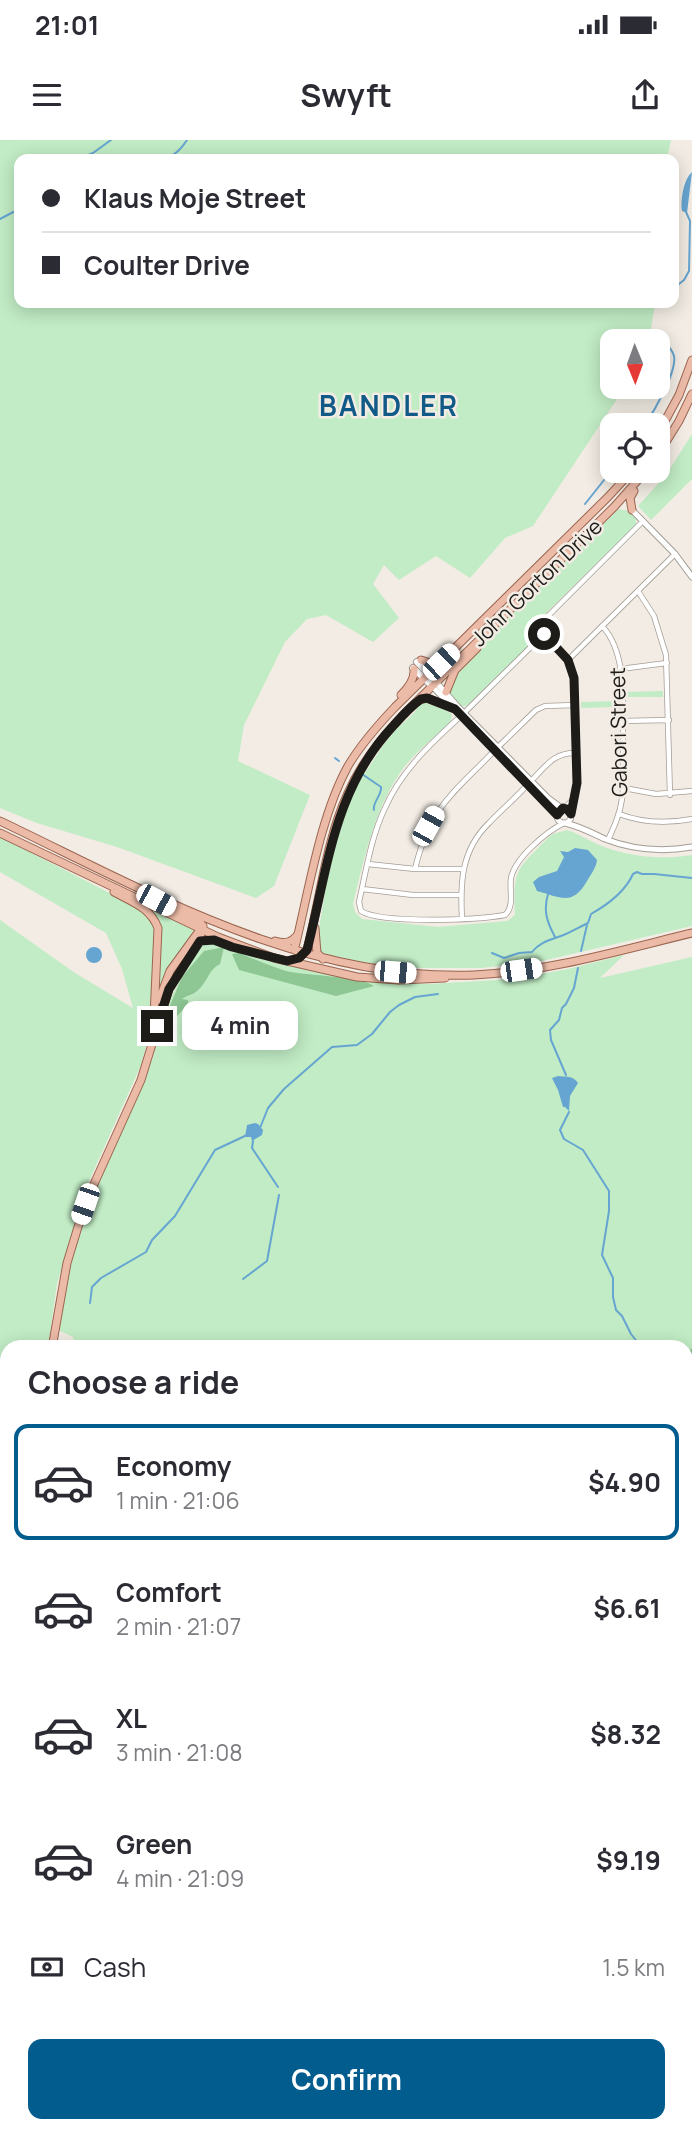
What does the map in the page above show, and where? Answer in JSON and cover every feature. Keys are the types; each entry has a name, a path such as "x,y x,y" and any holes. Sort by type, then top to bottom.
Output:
{"main road":[{"path":"669,413 692,360"},
{"path":"670,436 692,394"},
{"name":"John Gorton Drive","path":"621,483 377,725 353,759 331,804 299,933 300,954 307,950 347,793 368,757 381,739 434,684 636,484"},
{"path":"632,510 630,498 636,484"},
{"path":"614,507 622,506 632,510"},
{"path":"446,692 455,670 477,648 479,639"},
{"path":"416,665 441,662"},
{"path":"416,665 434,684"},
{"path":"377,725 384,712 407,689 416,665"},
{"path":"416,703 427,698 460,713"},
{"path":"0,821 215,923 300,954 395,972 491,974 546,966 692,933"},
{"path":"1,833 202,928 255,951 287,961 357,976 398,980 470,975"},
{"path":"1,833 151,914 158,928 152,1046"},
{"path":"53,1340 67,1263 86,1201 141,1080 169,989 200,941 202,928 199,921 126,885 119,878"},
{"path":"314,921 317,953 325,960"},
{"path":"154,1017 170,971 202,928 215,923"},
{"path":"250,936 281,943 294,939 299,933"},
{"path":"200,941 214,940 255,951"},
{"path":"287,961 300,954"},
{"path":"300,954 309,967"}],"street":[{"path":"632,510 675,554 692,577"},
{"path":"544,634 460,713 415,761 394,790 378,824 362,889 360,911 365,914 411,919 462,919 507,914 510,909 513,870 520,859 551,830 569,820 575,797 577,753 574,678 568,660 540,628 541,621 643,521"},
{"path":"568,660 675,554"},
{"path":"638,591 657,622 667,663 670,794"},
{"name":"Gabori Street","path":"602,626 613,643 620,668 624,788 619,814 608,840"},
{"path":"620,668 667,663"},
{"path":"434,684 446,692 460,713"},
{"path":"434,684 552,803 567,809 579,827"},
{"path":"415,869 422,840 449,795 536,710 545,706 576,705"},
{"path":"622,720 669,720"},
{"path":"462,919 463,869 470,847 480,832 557,756 577,753"},
{"path":"530,782 559,821 624,845 649,849 692,847"},
{"path":"624,788 650,794 692,791"},
{"path":"551,830 557,815 575,797"},
{"path":"619,814 635,820 656,822 692,819"},
{"path":"368,864 415,869 463,869"},
{"path":"362,889 412,895 461,895"}],"green space":[{"path":"0,140 671,140 668,154 14,154 14,308 654,308 651,329 600,329 600,399 617,399 608,413 600,413 600,425 533,526 505,538 470,578 436,556 399,580 384,565 373,584 399,618 373,642 326,615 307,619 285,642 244,725 238,761 310,795 274,886 256,898 117,847 37,823 0,808"},
{"path":"692,434 692,479 651,520 638,506 659,483 670,483 670,469"},
{"path":"619,509 629,511 636,518 636,524 539,620 537,625 540,635 474,700 461,706 449,692 456,672 484,641"},
{"path":"663,691 663,697 628,697 627,692"},
{"path":"429,701 452,714 451,721 403,768 382,806 370,838 353,904 355,912 362,919 438,927 507,921 515,915 516,879 523,864 553,834 567,830 632,855 692,855 692,926 542,961 482,968 417,968 360,962 320,954 318,935 327,880 341,823 354,790 389,736 419,705"},
{"path":"616,701 616,707 581,708 581,702"},
{"path":"0,837 141,909 154,924 151,1017 141,1065 85,1190 57,1284 49,1340 0,1340 0,920 75,973 133,1008 122,969 106,933 0,872"},
{"path":"150,907 194,929 159,990 160,927"},
{"path":"206,941 216,942 265,960 381,981 430,984 514,979 624,955 600,978 692,957 692,1340 74,1340 73,1337 60,1331 58,1323 72,1256 104,1168 152,1060 166,1007 191,959"},
{"path":"224,947 220,964 213,969 204,984 182,999 188,1000 188,1004 169,1025 166,1046 159,1046 161,1027 182,977 204,951"},
{"path":"239,953 286,971 357,980 374,986 336,996 239,970 232,954"}],"water":[{"path":"692,172 687,213 682,211 682,196"},
{"path":"575,848 588,850 597,860 581,889 565,898 537,891 533,882 557,871 564,857 560,851 568,852"},
{"path":"91,947 97,947 102,955 100,961 91,963 86,958 86,952"},
{"path":"552,1078 571,1078 578,1083 570,1096 569,1111 563,1107"},
{"path":"255,1123 263,1130 262,1135 252,1141 251,1137 245,1137 247,1125"}],"waterway":[{"path":"91,154 111,140"},
{"path":"174,154 187,140"},
{"path":"0,219 14,212"},
{"path":"679,284 689,271 690,221 686,212"},
{"path":"670,349 674,363 670,377"},
{"path":"653,413 660,399"},
{"path":"585,504 602,483"},
{"path":"335,758 339,761"},
{"path":"362,774 381,787 374,810"},
{"path":"492,953 504,958 532,952 542,944 588,923 591,914 615,897 637,872 692,878"},
{"path":"548,894 547,916 555,937"},
{"path":"581,951 587,925"},
{"path":"566,1075 551,1040 550,1030 559,1020 562,1008 574,988 578,968"},
{"path":"260,1128 268,1108 284,1089 332,1047 357,1045 372,1034 399,1005 415,997 438,994"},
{"path":"569,1112 560,1130 564,1139 583,1150 609,1191 609,1211 602,1255 613,1278 616,1310 636,1340"},
{"path":"90,1303 92,1287 101,1278 146,1252 152,1240 175,1216 215,1150 247,1135"},
{"path":"253,1141 252,1148 278,1187"},
{"path":"243,1279 267,1261 279,1195"}],"district":[{"name":"BANDLER","path":"389,406"}],"route":[{"path":"157,1026 169,989 200,941 214,940 287,961 299,958 307,950 347,793 381,739 421,699 427,698 455,709 557,815 563,808 571,814 577,783 576,687 568,660 544,634"}]}
